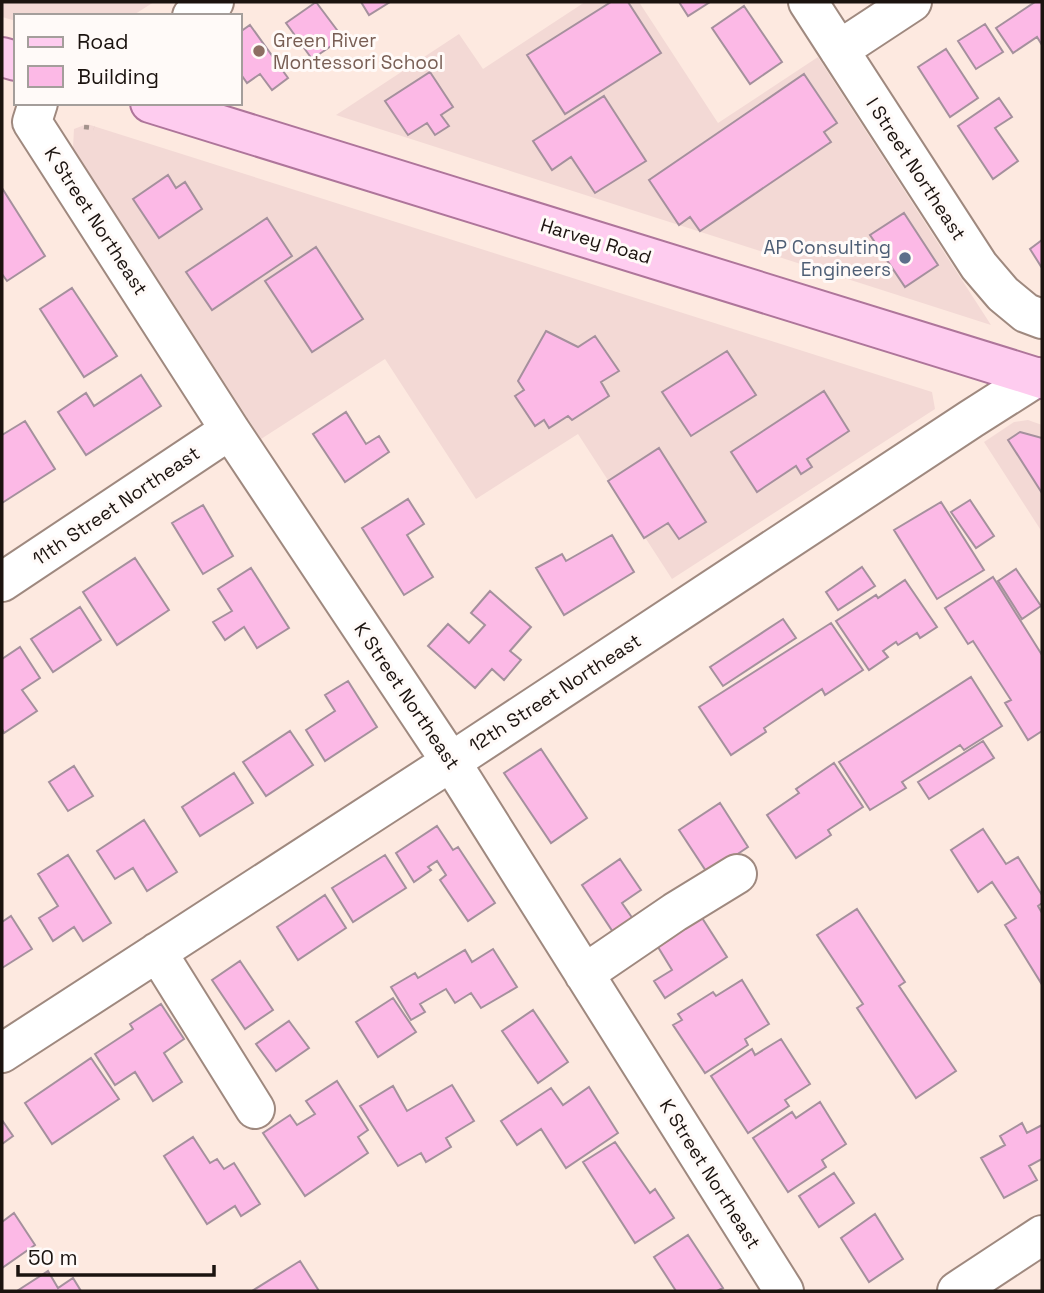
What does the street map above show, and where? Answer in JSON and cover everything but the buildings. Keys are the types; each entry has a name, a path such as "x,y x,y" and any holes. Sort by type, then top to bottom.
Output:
{"main road":[{"name":"Harvey Road","path":"156,105 1040,378"}],"street":[{"path":"195,14 214,2"},
{"name":"I Street Northeast","path":"808,2 979,265 1003,294 1026,313 1042,318"},
{"path":"839,50 912,2"},
{"name":"K Street Northeast","path":"37,105 32,122 230,429 451,762 784,1291"},
{"name":"12th Street Northeast","path":"2,1053 451,762 962,425 1040,378"},
{"name":"11th Street Northeast","path":"2,582 230,429"},
{"path":"584,974 674,912 737,874"},
{"path":"157,952 255,1109"},
{"path":"957,1291 1042,1235"}],"path":[{"path":"84,127 94,128"}],"shaded area":[{"path":"2,2 154,2 135,14 14,14 14,20 2,17"},
{"path":"585,2 639,2 718,123 818,57 991,325 336,115 459,34 483,69"},
{"path":"87,124 932,392 935,409 672,579 578,434 476,499 385,359 261,439 73,148 74,129"},
{"path":"1028,420 1042,425 1042,532 984,442 1014,422"}],"place":[{"name":"Green River Montessori School","path":"259,51"},
{"name":"AP Consulting Engineers","path":"905,258"}]}
